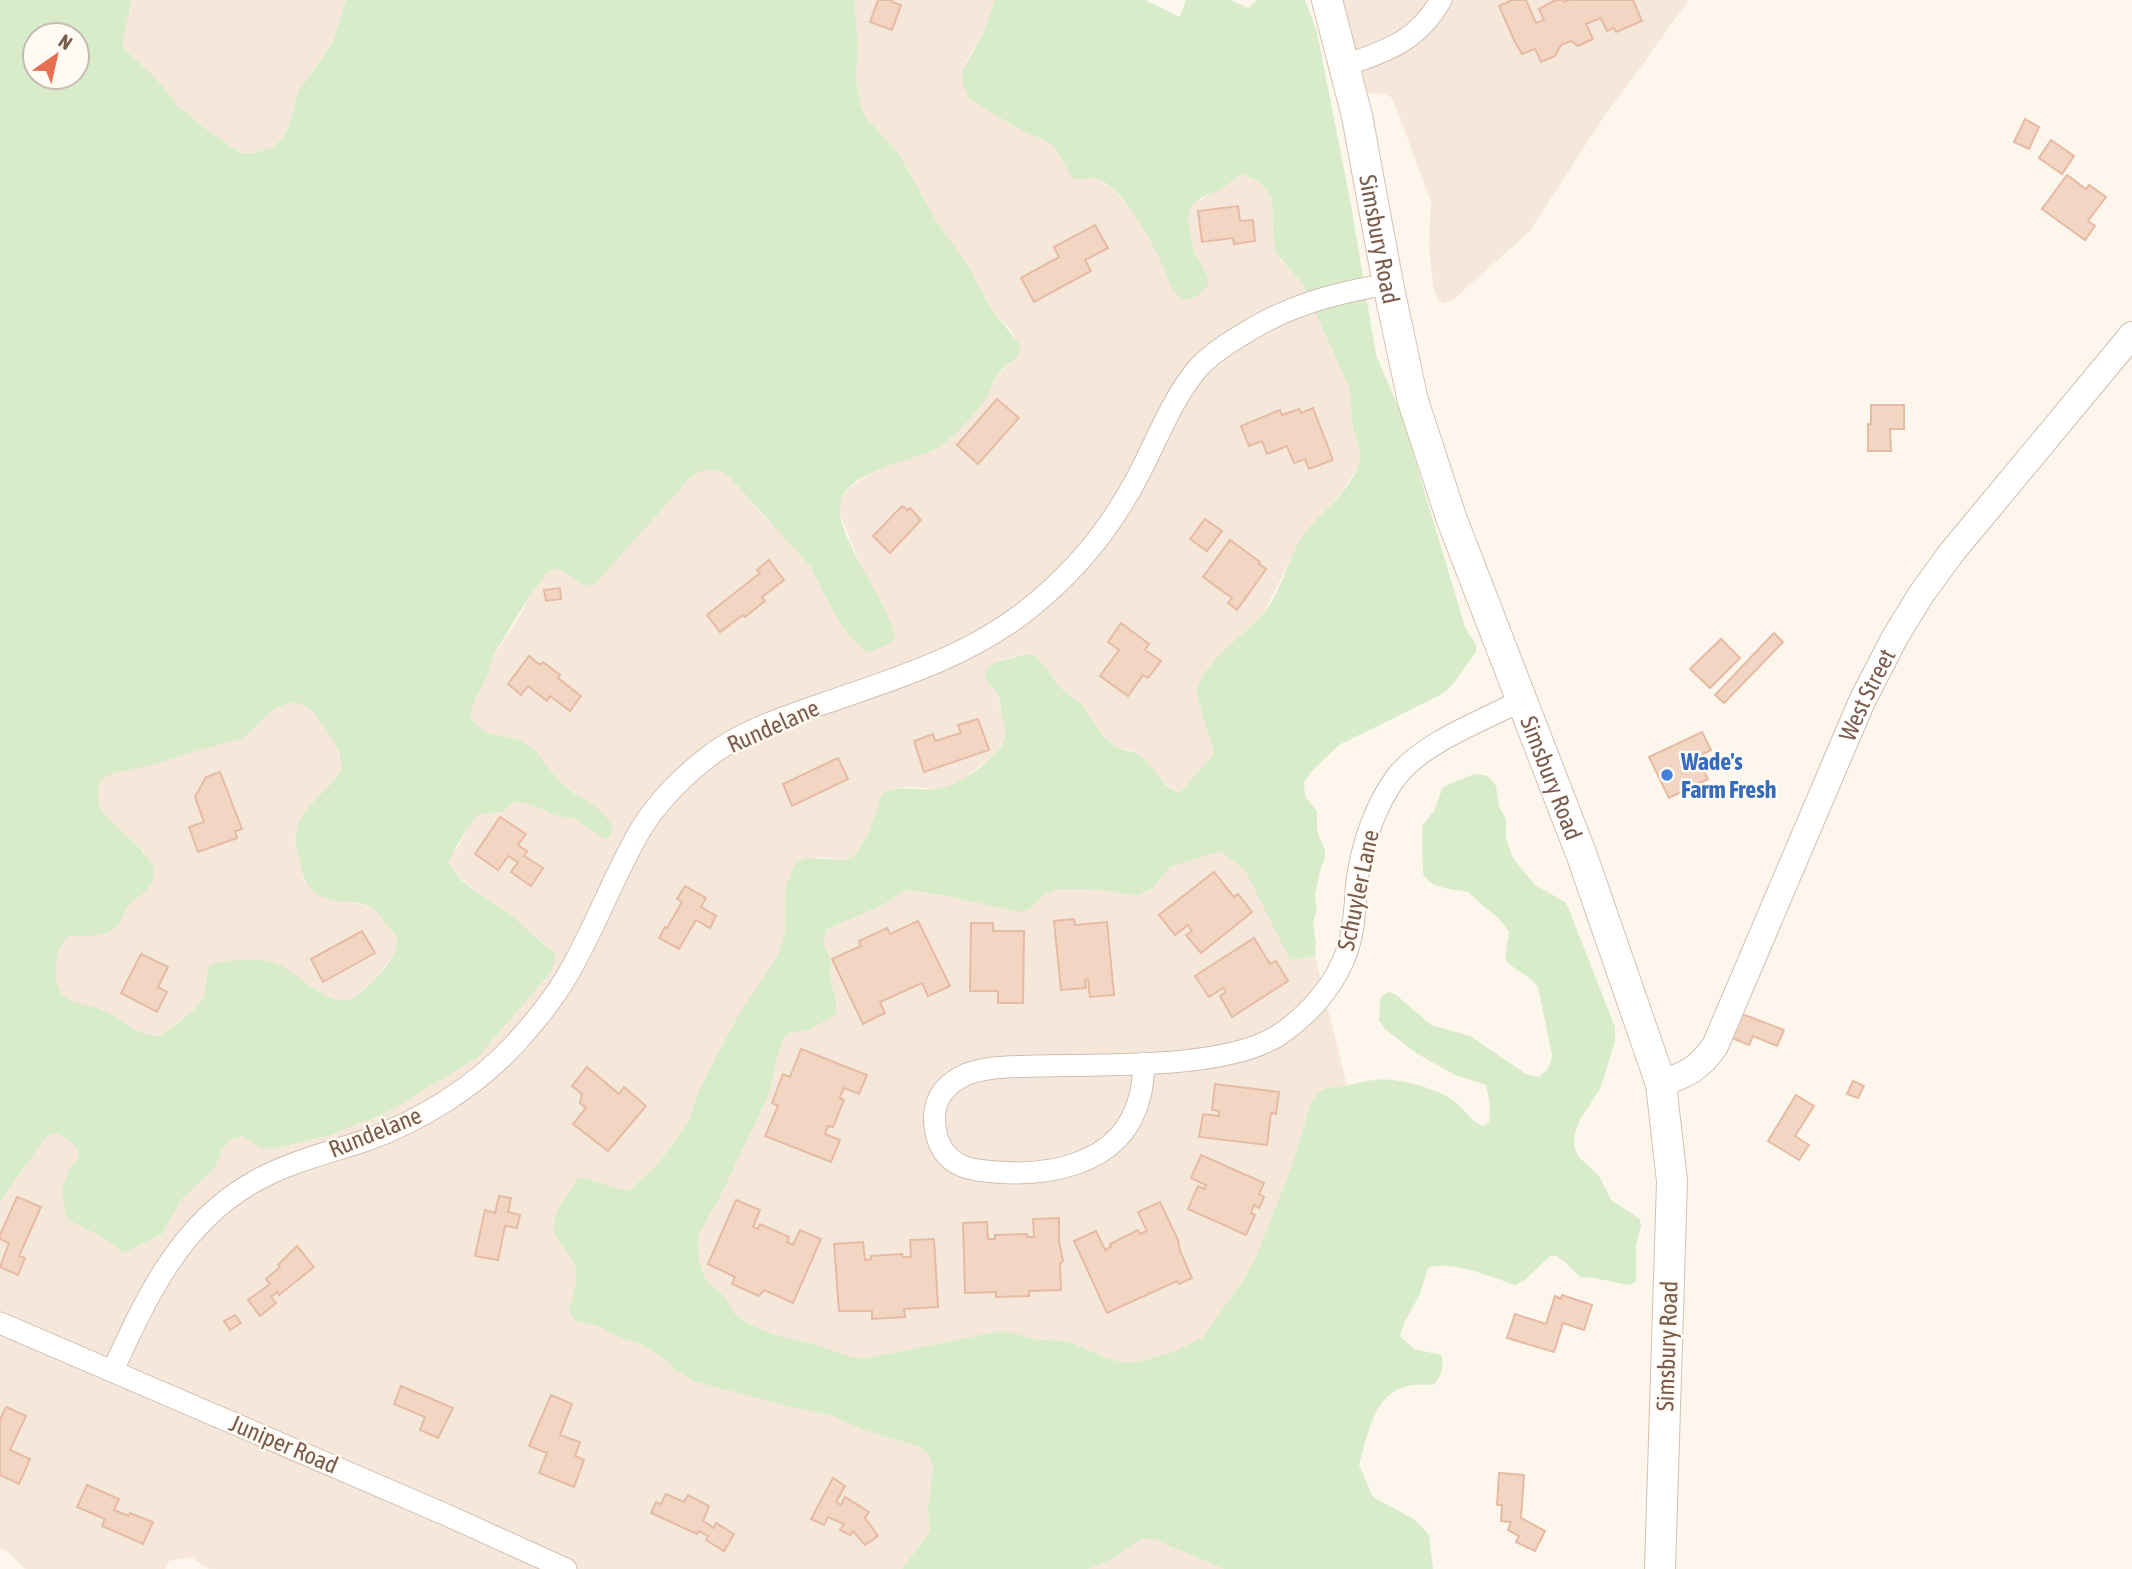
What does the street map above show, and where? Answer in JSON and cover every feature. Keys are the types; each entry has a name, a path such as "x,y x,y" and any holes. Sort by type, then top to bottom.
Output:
{"main road":[{"name":"Simsbury Road","path":"1327,0 1357,116 1413,401 1452,520 1582,856 1661,1084 1672,1181 1660,1569"}],"street":[{"path":"1344,66 1402,43 1430,16 1441,0"},
{"name":"Rundelane","path":"113,1370 144,1302 164,1268 187,1238 219,1206 252,1183 305,1159 363,1141 410,1121 465,1087 513,1046 566,978 639,831 662,801 699,764 738,738 776,720 942,661 984,641 1028,610 1093,547 1122,505 1181,393 1199,368 1218,350 1266,319 1303,304 1345,291 1388,284"},
{"name":"West Street","path":"1661,1084 1702,1065 1715,1046 1862,701 1895,636 1922,593 1952,552 2132,335"},
{"name":"Schuyler Lane","path":"1144,1063 1141,1095 1132,1118 1118,1140 1091,1158 1072,1166 1048,1170 995,1172 966,1168 948,1157 941,1149 933,1115 936,1103 948,1086 969,1074 1027,1067 1199,1059 1253,1047 1279,1034 1310,1009 1332,982 1348,951 1358,878 1369,831 1398,776 1416,758 1434,746 1522,701"},
{"name":"Juniper Road","path":"0,1323 566,1569"}],"shaded area":[{"path":"131,0 346,0 332,42 298,92 283,137 274,147 254,153 241,153 178,106 154,76 123,48 121,35 131,11"},
{"path":"854,0 995,0 982,36 967,59 969,99 1053,146 1072,177 1077,180 1090,177 1113,189 1136,216 1163,264 1170,284 1207,275 1190,239 1188,218 1192,205 1242,174 1260,182 1272,199 1273,239 1280,259 1303,285 1348,385 1352,398 1352,425 1360,453 1359,466 1344,489 1301,539 1263,614 1211,663 1196,693 1214,753 1180,794 1132,750 1119,749 1113,745 1100,732 1082,705 1062,689 1038,658 1025,654 1000,660 986,680 999,696 1006,729 1004,742 996,752 958,784 933,789 907,786 882,793 869,832 855,855 844,860 819,857 785,889 785,931 777,957 736,1019 698,1092 690,1119 656,1167 629,1190 583,1177 572,1184 571,1191 556,1212 553,1233 572,1258 577,1278 578,1285 568,1309 575,1321 595,1325 638,1343 662,1357 676,1371 791,1407 830,1415 863,1430 918,1446 928,1454 933,1467 928,1510 930,1531 902,1569 209,1569 191,1557 169,1561 165,1569 25,1569 0,1548 0,1202 43,1141 52,1133 59,1134 71,1141 79,1151 78,1158 70,1168 70,1221 100,1236 124,1253 162,1234 181,1200 215,1168 222,1150 230,1140 243,1136 260,1148 274,1149 328,1136 388,1112 477,1058 507,1024 555,953 517,920 462,879 451,868 448,862 450,856 479,814 503,812 507,807 520,802 527,802 559,816 573,817 601,837 591,804 564,785 527,744 516,739 489,735 478,728 470,717 472,705 493,657 521,614 532,591 548,570 561,570 584,585 688,480 705,469 719,469 787,538 810,566 824,590 863,571 839,512 841,499 848,489 894,462 987,396 998,374 1018,357 1014,334 992,310 967,264 937,222 900,156 867,118 861,107 856,80 858,42"},
{"path":"1327,0 1689,0 1599,124 1529,232 1454,299 1444,303 1438,300 1433,286 1429,246 1431,202 1396,107 1391,97 1384,94 1351,92"},
{"path":"294,702 308,705 317,715 333,738 342,763 338,776 310,804 297,827 295,840 304,881 325,899 365,905 376,911 397,938 396,952 372,982 352,999 340,1001 327,996 205,979 205,994 199,1005 157,1036 144,1034 101,1009 74,1003 63,996 55,985 59,946 68,937 107,933 118,926 130,903 150,887 144,851 107,818 100,808 97,795 99,781 109,773 149,765 253,730 269,711 281,704"},
{"path":"1220,851 1245,870 1290,960 1315,956 1347,1086 1337,1088 1311,1103 1292,1165 1256,1257 1244,1279 1203,1337 1173,1352 1135,1363 1105,1357 1067,1341 1033,1339 1014,1333 868,1358 854,1358 814,1344 775,1335 749,1324 734,1313 723,1295 707,1282 699,1263 698,1235 718,1201 769,1094 785,1036 810,1030 836,1000 829,974 831,961 823,941 827,929 883,905 905,890 1031,908 1045,894 1057,889 1104,890 1136,896 1153,888 1170,867"},
{"path":"1142,1537 1156,1540 1224,1569 1087,1569 1108,1561"}],"green space":[{"path":"0,0 131,0 123,48 154,76 178,106 203,127 241,153 254,153 274,147 283,137 298,92 332,43 346,0 854,0 858,42 856,80 861,107 867,118 900,156 937,222 967,264 992,310 1020,345 1018,357 1000,371 981,405 948,440 933,450 868,474 847,490 841,500 840,515 845,533 887,614 894,630 894,641 871,652 864,651 840,624 810,566 729,477 713,470 693,476 596,583 584,584 559,569 548,572 497,650 474,701 470,717 477,726 491,734 520,740 528,745 565,786 607,818 612,831 608,839 603,838 575,819 558,816 522,802 509,806 503,812 479,814 467,828 448,862 454,871 470,887 508,913 555,953 551,972 477,1058 388,1112 328,1136 274,1149 260,1148 243,1136 230,1140 222,1150 215,1168 181,1200 162,1234 124,1253 66,1216 62,1188 79,1151 60,1135 52,1133 43,1141 0,1202","holes":["294,702 305,706 316,715 335,744 341,761 335,779 307,808 300,820 296,834 302,872 312,890 323,898 363,904 379,915 396,937 397,944 384,970 356,996 346,1000 325,995 272,962 240,960 215,964 209,966 200,1003 167,1031 157,1036 141,1032 109,1013 64,996 56,980 57,953 62,944 68,937 102,934 114,929 130,904 149,888 154,877 146,855 100,807 99,781 118,772 242,738 271,712 285,704"]},
{"path":"995,0 1145,0 1180,17 1186,0 1231,0 1248,8 1257,0 1305,0 1317,32 1351,205 1376,355 1401,413 1465,627 1476,645 1476,652 1444,693 1339,745 1311,772 1304,783 1305,796 1317,811 1317,831 1325,851 1315,896 1315,956 1290,960 1245,870 1220,851 1170,867 1153,888 1136,896 1104,890 1057,889 1045,894 1031,908 1019,912 943,895 905,890 883,905 827,929 823,941 831,961 829,974 836,1000 836,1014 810,1030 785,1036 769,1094 718,1201 698,1235 699,1263 707,1282 723,1295 734,1313 749,1324 775,1335 814,1344 854,1358 868,1358 1001,1331 1033,1339 1067,1341 1105,1357 1135,1363 1173,1352 1203,1337 1244,1279 1256,1257 1292,1165 1311,1103 1318,1092 1330,1087 1370,1081 1405,1082 1447,1096 1478,1124 1483,1126 1489,1123 1490,1104 1486,1085 1455,1075 1416,1053 1386,1030 1379,1020 1380,1000 1383,995 1389,992 1395,994 1431,1025 1470,1036 1526,1074 1539,1077 1548,1068 1552,1055 1538,987 1512,967 1505,958 1509,932 1500,920 1469,892 1436,885 1423,873 1422,826 1434,811 1443,787 1474,774 1488,776 1496,786 1499,807 1506,819 1506,839 1513,858 1535,885 1565,902 1615,1027 1615,1041 1601,1087 1580,1120 1575,1132 1574,1146 1579,1157 1599,1176 1611,1200 1640,1219 1641,1226 1636,1245 1636,1281 1631,1285 1580,1277 1556,1256 1550,1256 1526,1279 1515,1285 1459,1268 1428,1268 1420,1294 1400,1336 1414,1349 1441,1355 1442,1371 1433,1385 1414,1385 1399,1389 1388,1396 1373,1419 1359,1465 1373,1497 1415,1520 1429,1535 1433,1569 1224,1569 1156,1540 1142,1538 1108,1561 1087,1569 902,1569 930,1531 928,1510 933,1467 928,1454 918,1446 863,1430 830,1415 694,1381 638,1343 595,1325 575,1321 568,1309 575,1285 575,1268 553,1233 556,1213 577,1179 583,1177 629,1190 656,1167 690,1119 698,1092 736,1019 777,957 785,931 785,889 794,865 805,858 844,860 855,855 869,832 882,793 903,788 943,788 960,781 983,764 1004,742 1005,733 1000,699 986,680 985,674 995,663 1023,655 1032,655 1040,661 1063,690 1084,707 1108,741 1116,747 1139,754 1169,787 1180,793 1214,753 1196,693 1206,670 1268,608 1300,540 1346,488 1359,465 1360,453 1348,385 1303,285 1276,253 1272,199 1260,182 1242,174 1192,205 1188,218 1194,252 1208,281 1207,287 1193,298 1184,299 1179,296 1172,288 1142,226 1114,190 1093,178 1077,180 1072,177 1053,146 969,99 963,85 962,71 982,36"}],"building":[{"path":"878,0 893,0 892,2 901,5 892,30 870,22"},
{"path":"1512,0 1526,0 1536,23 1544,20 1539,9 1556,0 1633,0 1642,21 1616,32 1614,28 1607,31 1601,18 1586,24 1593,39 1578,46 1571,41 1561,45 1555,56 1541,62 1535,49 1522,54 1514,40 1499,6"},
{"path":"2025,119 2039,127 2029,149 2014,142"},
{"path":"2051,140 2074,156 2062,174 2039,158"},
{"path":"2067,175 2086,189 2089,185 2106,197 2088,221 2095,226 2085,240 2042,209"},
{"path":"1238,206 1240,221 1253,220 1255,241 1234,244 1233,238 1202,242 1198,211"},
{"path":"1095,225 1108,248 1085,260 1091,271 1034,302 1021,278 1059,257 1054,247"},
{"path":"997,399 1019,418 978,464 957,445"},
{"path":"1871,405 1904,405 1904,429 1890,429 1891,451 1868,451"},
{"path":"1313,408 1333,460 1309,469 1305,459 1294,463 1287,446 1267,454 1262,441 1249,446 1241,426 1280,410 1282,415 1299,409 1301,413"},
{"path":"902,506 908,510 910,508 921,520 890,553 873,536"},
{"path":"1205,519 1222,531 1207,551 1190,539"},
{"path":"1230,540 1266,569 1237,610 1228,603 1232,598 1203,577"},
{"path":"769,560 784,580 762,597 765,601 720,632 707,615 760,573 757,570"},
{"path":"560,588 561,599 546,601 544,590"},
{"path":"1121,623 1149,644 1145,650 1161,661 1148,678 1143,675 1128,696 1100,676 1119,650 1108,642"},
{"path":"1774,633 1783,642 1724,703 1715,695"},
{"path":"1721,639 1740,658 1710,688 1690,669"},
{"path":"529,656 540,665 543,662 560,675 558,678 581,696 570,711 550,696 547,701 528,686 521,695 508,684"},
{"path":"978,719 989,750 924,772 914,741 933,734 935,741 961,733 958,725"},
{"path":"1702,732 1711,750 1697,757 1708,779 1669,798 1649,757"},
{"path":"838,758 848,779 792,806 783,784"},
{"path":"220,772 242,829 235,831 237,838 198,852 189,827 204,822 195,797 206,777"},
{"path":"500,817 526,834 518,845 527,851 524,856 543,868 531,886 511,872 518,862 508,856 498,870 475,854"},
{"path":"1214,872 1234,897 1238,894 1252,912 1201,953 1186,935 1192,931 1188,925 1175,935 1159,915"},
{"path":"685,886 706,898 701,907 716,916 710,928 696,920 679,949 659,938 682,902 677,899"},
{"path":"1074,919 1075,925 1107,922 1114,995 1090,997 1088,979 1085,980 1086,988 1061,990 1054,921"},
{"path":"918,921 950,986 928,996 922,983 880,1002 885,1013 863,1024 832,959 861,946 859,941 887,928 890,934"},
{"path":"971,923 993,923 993,931 1024,931 1023,1003 998,1003 998,991 970,991"},
{"path":"362,931 375,953 323,982 311,959"},
{"path":"1254,938 1270,964 1276,961 1288,981 1232,1017 1220,996 1226,992 1223,988 1209,997 1195,976"},
{"path":"141,954 168,967 158,987 167,992 157,1012 121,993"},
{"path":"1742,1014 1784,1030 1777,1046 1753,1036 1749,1045 1732,1038"},
{"path":"801,1049 867,1075 859,1094 844,1088 839,1098 844,1100 833,1127 828,1126 825,1134 840,1140 831,1162 765,1136 778,1106 772,1103 783,1074 790,1077"},
{"path":"587,1067 619,1094 624,1087 646,1106 608,1151 573,1124 586,1108 580,1103 582,1094 572,1086"},
{"path":"1853,1081 1864,1086 1858,1098 1847,1094"},
{"path":"1215,1084 1279,1092 1276,1114 1271,1113 1267,1145 1199,1137 1203,1114 1219,1116 1219,1111 1212,1110"},
{"path":"1796,1095 1814,1106 1795,1136 1809,1145 1799,1160 1768,1141"},
{"path":"1201,1155 1264,1183 1259,1194 1264,1197 1259,1208 1254,1205 1251,1213 1255,1215 1246,1235 1188,1209 1198,1186 1205,1189 1206,1185 1191,1178"},
{"path":"499,1196 511,1198 508,1212 520,1215 517,1228 505,1226 498,1260 475,1256 485,1210 495,1213"},
{"path":"17,1197 41,1207 19,1256 25,1258 18,1275 0,1267 9,1243 0,1239 0,1235"},
{"path":"736,1200 760,1210 753,1227 758,1229 760,1224 789,1237 787,1242 793,1245 800,1230 821,1239 793,1303 764,1290 759,1296 732,1284 735,1277 708,1264"},
{"path":"1160,1202 1192,1278 1179,1284 1177,1281 1107,1313 1074,1241 1096,1231 1105,1250 1111,1247 1110,1244 1138,1230 1140,1234 1147,1231 1138,1212"},
{"path":"1059,1218 1059,1242 1063,1261 1060,1264 1061,1290 1029,1291 1029,1296 996,1297 996,1292 965,1293 963,1223 987,1222 988,1239 995,1239 995,1235 1027,1234 1027,1237 1034,1237 1033,1219"},
{"path":"934,1239 938,1307 904,1309 905,1317 872,1319 872,1311 839,1311 834,1244 863,1242 865,1260 871,1259 871,1256 902,1254 903,1257 911,1257 910,1240"},
{"path":"297,1246 314,1267 279,1295 277,1292 271,1297 276,1303 260,1316 248,1300 270,1284 266,1279"},
{"path":"1562,1295 1592,1305 1584,1330 1563,1323 1554,1352 1507,1338 1515,1314 1546,1324 1555,1296 1561,1299"},
{"path":"235,1315 241,1323 230,1330 224,1321"},
{"path":"401,1386 453,1408 438,1438 420,1430 425,1417 394,1404"},
{"path":"551,1395 572,1404 560,1435 580,1442 575,1456 584,1460 574,1487 539,1473 547,1453 529,1446"},
{"path":"6,1407 26,1416 10,1450 30,1459 19,1484 0,1475 0,1419"},
{"path":"1499,1473 1524,1475 1521,1518 1545,1531 1535,1551 1516,1542 1519,1536 1508,1530 1511,1522 1501,1521 1502,1505 1497,1505"},
{"path":"833,1478 845,1486 836,1502 841,1505 845,1497 869,1512 865,1518 878,1536 865,1545 853,1531 850,1535 840,1530 844,1524 828,1517 824,1525 811,1519"},
{"path":"87,1485 119,1499 114,1510 153,1522 143,1544 102,1526 105,1519 77,1507"},
{"path":"666,1494 684,1502 688,1495 709,1506 703,1521 714,1528 716,1523 734,1534 724,1551 706,1540 708,1536 699,1531 697,1534 651,1513 656,1502 661,1504"}],"place":[{"name":"Wade's Farm Fresh","path":"1667,775"}]}
